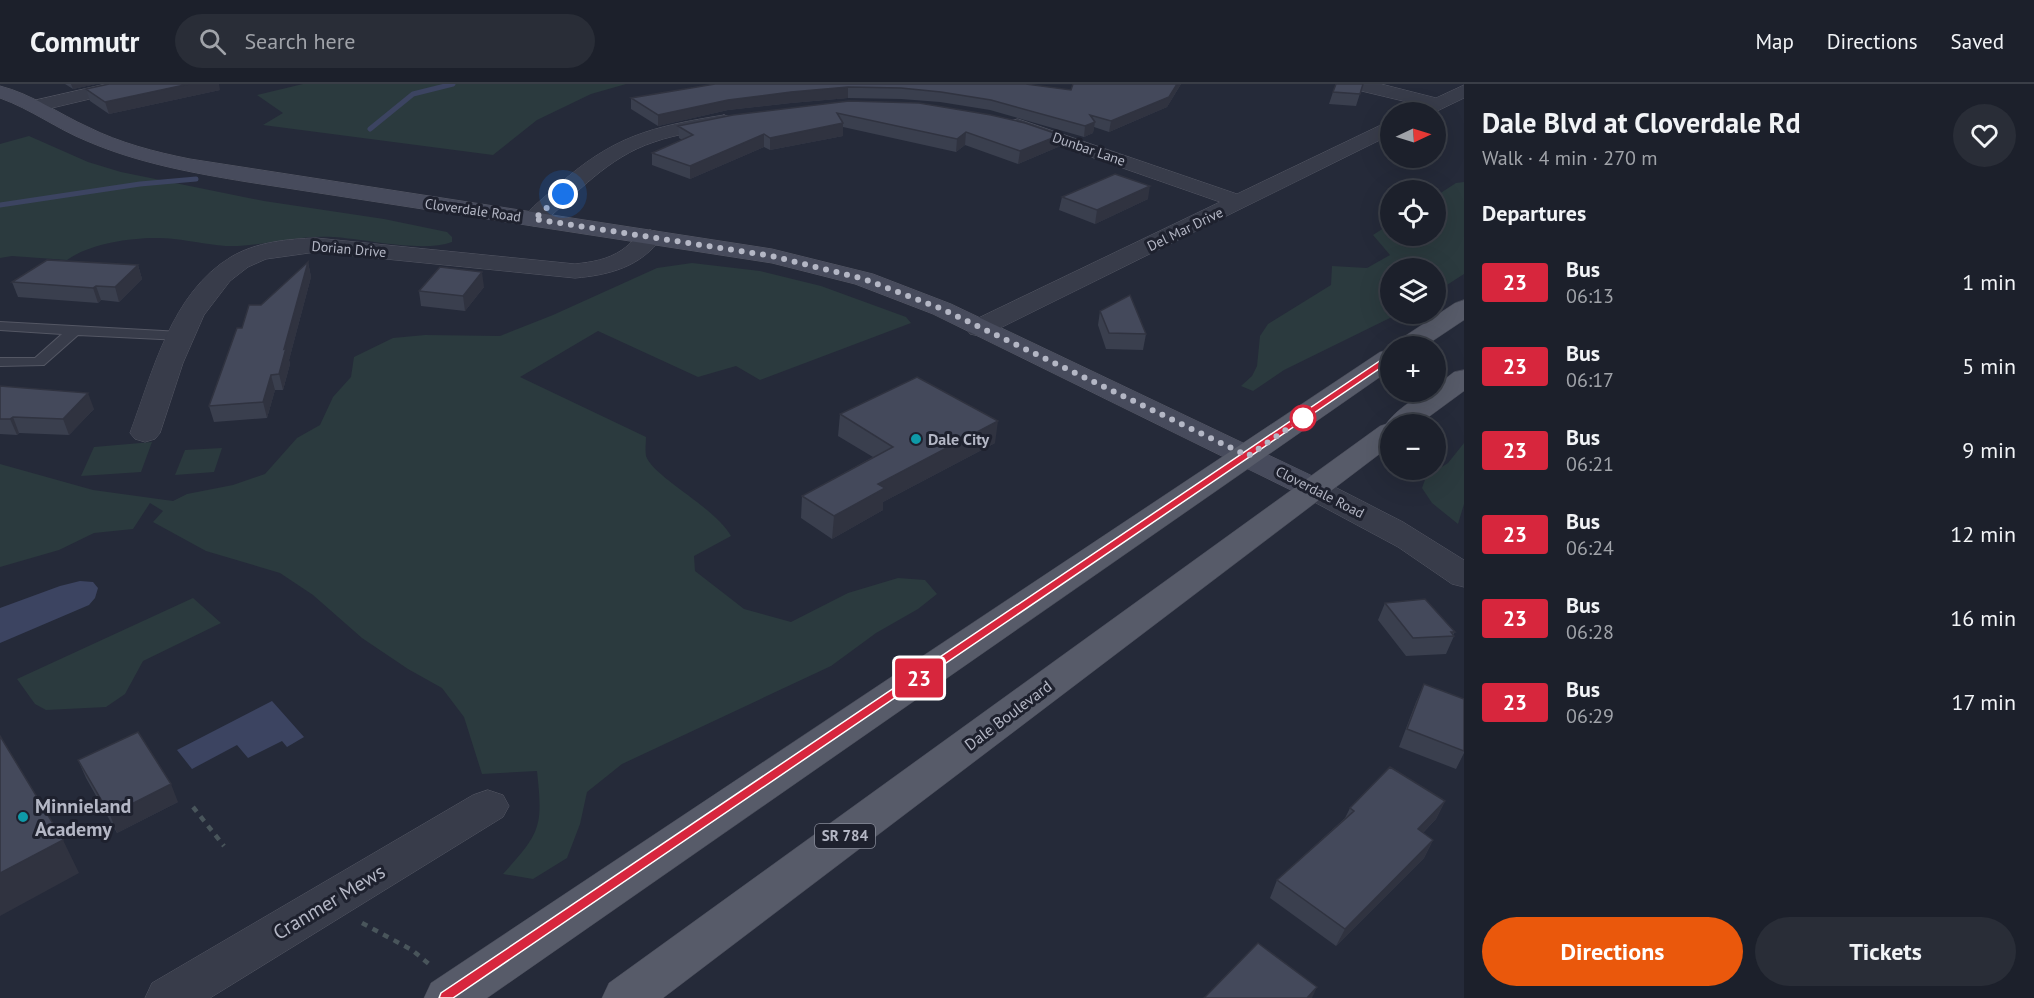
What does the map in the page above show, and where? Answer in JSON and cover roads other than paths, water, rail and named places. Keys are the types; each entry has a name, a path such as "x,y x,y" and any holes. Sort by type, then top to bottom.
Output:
{"main road":[{"path":"1423,336 1464,309"},
{"path":"454,994 1380,365"},
{"path":"1415,414 1464,378"},
{"name":"Dale Boulevard","path":"626,998 1380,440"}],"street":[{"path":"35,106 130,84"},
{"path":"1355,84 1402,94 1417,102"},
{"name":"Cloverdale Road","path":"0,92 35,106 93,137 164,160 248,176 772,256 818,266 908,295 1248,456 1404,534 1431,550 1464,576"},
{"path":"1442,102 1464,92"},
{"path":"534,219 604,159 622,148 660,134 743,117"},
{"name":"Dunbar Lane","path":"996,119 1031,129 1240,202"},
{"name":"Del Mar Drive","path":"979,328 1380,133"},
{"name":"Dorian Drive","path":"145,433 181,336 206,292 230,268 248,258 302,245 333,246 575,271 622,261 630,257 650,237"},
{"name":"Cranmer Mews","path":"169,998 488,806"}],"lane":[{"path":"0,326 181,336"},
{"path":"0,362 39,362 75,330"}],"water":[{"path":"80,581 93,582 98,588 95,598 89,605 0,643 0,608"},
{"path":"272,701 304,737 287,747 282,741 248,758 237,745 192,769 177,750"}],"waterway":[{"path":"370,129 413,94 453,84"},
{"path":"0,205 140,184 196,179"}],"place":[{"name":"Dale City","path":"916,439"},
{"name":"Minnieland Academy","path":"23,817"}]}
